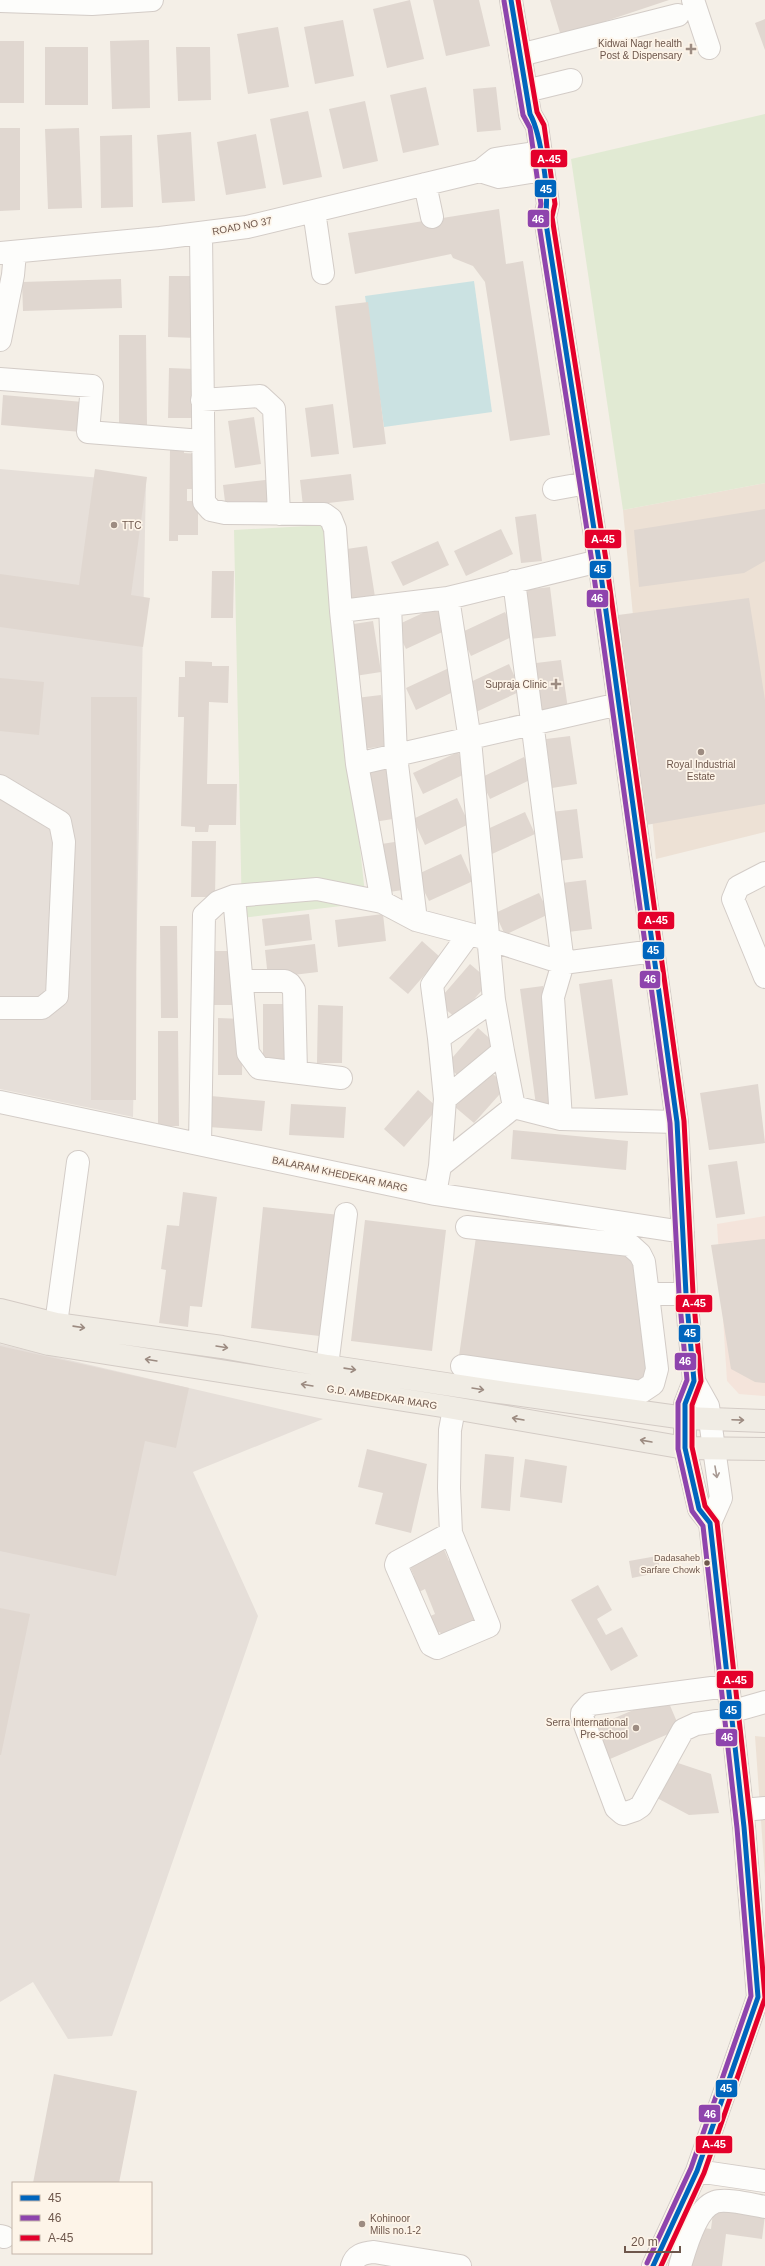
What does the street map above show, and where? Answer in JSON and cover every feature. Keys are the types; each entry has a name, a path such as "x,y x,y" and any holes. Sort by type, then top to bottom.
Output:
{"main road":[{"path":"0,1310 56,1324 188,1342 327,1366 447,1384 510,1383 685,1418 765,1421"},
{"name":"G.D. AMBEDKAR MARG","path":"0,1331 49,1344 448,1408 685,1448 765,1449"},
{"path":"185,1366 188,1342"},
{"path":"447,1384 448,1408"}],"street":[{"path":"0,1 92,4 152,0"},
{"path":"511,0 530,114 538,126 536,162 548,204 545,217 599,561 677,1122 686,1294 694,1381 708,1406 712,1449 721,1498 710,1523 730,1716 742,1810 758,1997 698,2171 686,2193 653,2266"},
{"path":"693,0 709,48"},
{"path":"521,59 678,15"},
{"path":"521,59 566,54"},
{"path":"526,91 571,80"},
{"name":"ROAD NO 37","path":"7,253 201,234 247,227 480,171 495,159 536,162"},
{"path":"425,184 432,218"},
{"path":"314,211 324,273"},
{"path":"201,234 202,441 204,502 211,510 225,513 324,514 331,519 336,529 341,611 357,764 382,902"},
{"path":"0,340 13,275 7,253"},
{"path":"0,378 92,386 88,432 202,441"},
{"path":"202,400 260,396 274,409 279,514"},
{"path":"554,489 587,483"},
{"path":"341,611 448,598 599,561"},
{"path":"514,581 531,724 563,963 553,997 561,1119"},
{"path":"448,598 470,740 478,937 494,1000 514,1107"},
{"path":"390,605 396,756 416,920"},
{"path":"357,764 470,740 531,724 619,704"},
{"path":"0,786 60,822 64,842 57,996 42,1008 0,1008"},
{"path":"765,873 738,887 733,899 765,977"},
{"path":"200,1144 204,915 218,902 234,896 317,889 382,902 416,920 563,963 654,951"},
{"path":"234,896 248,1053 252,1060 259,1068 341,1078"},
{"path":"435,1194 440,1166 445,1099 432,985 478,937"},
{"path":"242,981 284,981 290,984 294,990 296,1072"},
{"path":"438,1038 494,1000"},
{"path":"445,1099 503,1052"},
{"name":"BALARAM KHEDEKAR MARG","path":"0,1102 435,1194 683,1232"},
{"path":"514,1107 561,1119 677,1122"},
{"path":"440,1166 514,1107"},
{"path":"49,1344 56,1324 78,1162"},
{"path":"538,1235 539,1210"},
{"path":"327,1366 346,1214"},
{"path":"462,1366 510,1383 641,1392 649,1388 656,1378 657,1369 644,1262 640,1254 630,1245 467,1227"},
{"path":"648,1294 686,1294"},
{"path":"694,1381 685,1404 685,1448 699,1509 710,1523"},
{"path":"448,1408 450,1430 449,1488 451,1533 489,1626 437,1648 431,1645 396,1565 397,1562 451,1533"},
{"path":"727,1686 590,1704 582,1712 619,1812 627,1814 641,1806 683,1730 696,1724 730,1716 765,1702"},
{"path":"689,1691 696,1724"},
{"path":"742,1810 765,1808"},
{"path":"698,2171 765,2181"},
{"path":"686,2193 704,2212"},
{"path":"680,2266 690,2232 704,2212 715,2202 765,2207"},
{"path":"352,2266 356,2257 365,2253 374,2252 460,2266"}],"shaded area":[{"path":"0,469 146,482 133,1117 0,1089"},
{"path":"765,483 765,832 656,859 623,510"},
{"path":"765,1216 765,1396 739,1394 727,1381 717,1224"},
{"path":"0,1344 323,1419 193,1472 258,1616 112,2036 68,2039 33,1982 0,2002"},
{"path":"755,1736 765,1737 765,1877"}],"green space":[{"path":"765,114 765,483 623,510 571,159"},
{"path":"325,525 366,903 242,918 234,530"}],"water":[{"path":"474,281 492,412 384,427 365,296"}],"building":[{"path":"410,0 424,59 387,68 373,9"},
{"path":"433,0 479,0 490,46 446,56"},
{"path":"550,0 669,0 561,36"},
{"path":"765,19 765,50 755,23"},
{"path":"343,20 354,76 315,84 304,27"},
{"path":"278,27 289,87 248,94 237,34"},
{"path":"149,40 150,108 112,109 110,41"},
{"path":"0,41 24,41 24,103 0,103"},
{"path":"45,47 88,47 88,105 45,105"},
{"path":"176,47 210,47 211,100 178,101"},
{"path":"426,87 439,145 403,153 390,95"},
{"path":"496,87 501,130 477,132 473,89"},
{"path":"365,101 378,161 343,169 329,109"},
{"path":"308,111 322,177 283,185 270,119"},
{"path":"0,128 20,128 20,210 0,211"},
{"path":"79,128 82,208 48,209 45,129"},
{"path":"191,132 195,201 162,203 157,135"},
{"path":"256,134 266,188 226,195 217,142"},
{"path":"132,135 133,207 101,208 100,136"},
{"path":"499,209 506,264 523,261 550,435 510,441 485,282 473,266 453,258 451,254 355,274 348,233"},
{"path":"169,276 197,276 196,338 168,337"},
{"path":"121,279 122,308 23,311 22,282"},
{"path":"368,302 386,444 353,448 335,306"},
{"path":"119,335 146,335 147,425 119,425"},
{"path":"169,368 195,369 195,418 168,418"},
{"path":"3,395 83,402 81,432 1,425"},
{"path":"333,404 339,454 311,457 305,408"},
{"path":"254,417 261,464 235,468 228,421"},
{"path":"170,448 184,448 184,453 199,454 198,489 187,489 187,501 198,501 198,535 178,535 178,541 169,541"},
{"name":"TTC","path":"95,469 147,477 131,595 150,598 143,647 0,627 0,574 79,585"},
{"path":"351,474 354,500 303,506 300,480"},
{"path":"274,479 276,504 226,510 223,485"},
{"path":"765,509 765,561 744,573 639,587 634,530"},
{"path":"536,514 542,561 521,563 515,517"},
{"path":"501,529 513,554 466,576 454,551"},
{"path":"438,541 449,565 403,586 391,562"},
{"path":"367,546 375,597 348,601 340,550"},
{"path":"212,571 234,571 233,618 211,618"},
{"path":"550,587 556,636 530,639 524,590"},
{"name":"Royal Industrial Estate","path":"749,598 765,700 765,804 646,825 618,615"},
{"path":"440,605 451,628 406,649 395,626"},
{"path":"505,612 516,635 471,656 460,633"},
{"path":"373,621 381,672 355,676 347,625"},
{"path":"561,660 568,709 542,713 536,663"},
{"path":"185,661 212,662 212,666 229,666 228,703 209,702 207,784 237,784 236,825 209,825 208,832 195,832 195,827 181,826 184,717 178,717 179,677 185,677"},
{"path":"509,664 521,691 476,712 464,685"},
{"path":"449,668 459,689 416,710 406,688"},
{"path":"0,678 44,682 39,735 0,731"},
{"path":"381,695 390,745 364,749 356,698"},
{"path":"91,697 137,697 136,1100 91,1100"},
{"path":"570,736 577,784 552,788 546,739"},
{"path":"458,752 467,773 423,794 413,773"},
{"path":"524,757 534,778 490,799 480,778"},
{"path":"391,768 399,818 374,822 365,772"},
{"path":"457,798 469,824 425,845 413,819"},
{"path":"577,809 583,858 558,861 551,812"},
{"path":"525,812 535,834 492,854 481,832"},
{"path":"192,841 216,841 215,897 191,897"},
{"path":"401,841 409,889 383,893 375,845"},
{"path":"461,854 473,881 429,901 416,875"},
{"path":"586,880 592,929 568,932 562,883"},
{"path":"539,893 549,914 505,935 495,913"},
{"path":"309,914 312,940 265,946 262,919"},
{"path":"383,914 386,941 338,947 335,920"},
{"path":"160,926 177,926 178,1018 161,1018"},
{"path":"422,941 440,957 408,994 389,978"},
{"path":"315,944 318,972 268,978 265,950"},
{"path":"209,951 236,951 235,1005 208,1005"},
{"path":"470,964 490,981 457,1019 437,1002"},
{"path":"612,979 628,1095 595,1099 579,984"},
{"path":"543,986 559,1102 536,1105 520,989"},
{"path":"263,1004 288,1004 288,1061 263,1061"},
{"path":"318,1005 343,1006 342,1063 317,1063"},
{"path":"218,1018 243,1019 242,1075 218,1075"},
{"path":"478,1028 496,1044 464,1081 446,1065"},
{"path":"158,1031 178,1031 179,1126 158,1126"},
{"path":"487,1069 507,1086 474,1123 455,1107"},
{"path":"758,1084 765,1143 709,1150 700,1093"},
{"path":"418,1090 438,1108 404,1147 384,1129"},
{"path":"211,1096 265,1101 262,1131 209,1127"},
{"path":"291,1104 346,1107 344,1138 289,1135"},
{"path":"513,1130 628,1141 626,1170 511,1159"},
{"path":"737,1161 745,1214 716,1218 708,1165"},
{"path":"183,1192 217,1197 202,1307 190,1306 188,1327 159,1323 166,1270 161,1269 167,1225 179,1226"},
{"path":"263,1207 340,1215 328,1337 251,1328"},
{"path":"365,1220 446,1230 432,1351 351,1341"},
{"path":"476,1237 638,1255 648,1383 458,1363"},
{"path":"765,1239 765,1383 755,1382 731,1369 711,1245"},
{"path":"0,1346 189,1388 176,1448 145,1441 116,1576 0,1551"},
{"path":"367,1449 427,1464 411,1533 375,1524 383,1493 358,1487"},
{"path":"485,1454 514,1457 510,1511 481,1508"},
{"path":"525,1459 567,1466 562,1503 520,1497"},
{"path":"443,1547 449,1561 455,1559 461,1573 456,1576 468,1601 478,1612 472,1615 478,1629 445,1643 440,1632 433,1635 426,1618 435,1614 425,1589 415,1594 409,1578 414,1576 408,1562"},
{"path":"657,1556 661,1572 632,1578 629,1561"},
{"path":"598,1585 612,1610 597,1619 606,1635 622,1627 638,1656 611,1671 571,1600"},
{"path":"0,1608 30,1614 1,1755 0,1755"},
{"path":"666,1696 680,1729 603,1762 589,1729"},
{"path":"678,1763 711,1774 719,1813 689,1815 657,1798"},
{"path":"54,2074 137,2091 119,2182 33,2182"},
{"path":"714,2205 765,2215 762,2239 726,2234 722,2266 692,2266 697,2227 711,2229"}],"transit line":[{"name":"45","path":"511,0 530,114 538,135 544,165 546,194 545,217 599,561 677,1122 686,1294 694,1381 685,1404 685,1448 699,1509 710,1523 744,1827 758,1997 697,2171 653,2266"},
{"name":"A-45","path":"518,0 537,112 544,125 555,204 552,217 606,560 684,1121 693,1293 701,1381 692,1405 692,1447 705,1506 717,1522 751,1826 765,1998 704,2173 661,2266"},
{"name":"46","path":"504,1 523,115 530,128 541,204 538,218 592,562 670,1123 679,1294 687,1380 678,1403 678,1449 692,1511 703,1526 737,1828 751,1996 691,2168 647,2263"}],"place":[{"name":"Kidwai Nagr health Post & Dispensary","path":"691,49"},
{"name":"TTC","path":"114,525"},
{"name":"Supraja Clinic","path":"556,684"},
{"name":"Royal Industrial Estate","path":"701,752"},
{"name":"Dadasaheb Sarfare Chowk","path":"707,1563"},
{"name":"Serra International Pre-school","path":"636,1728"},
{"name":"Kohinoor Mills no.1-2","path":"362,2224"}]}
